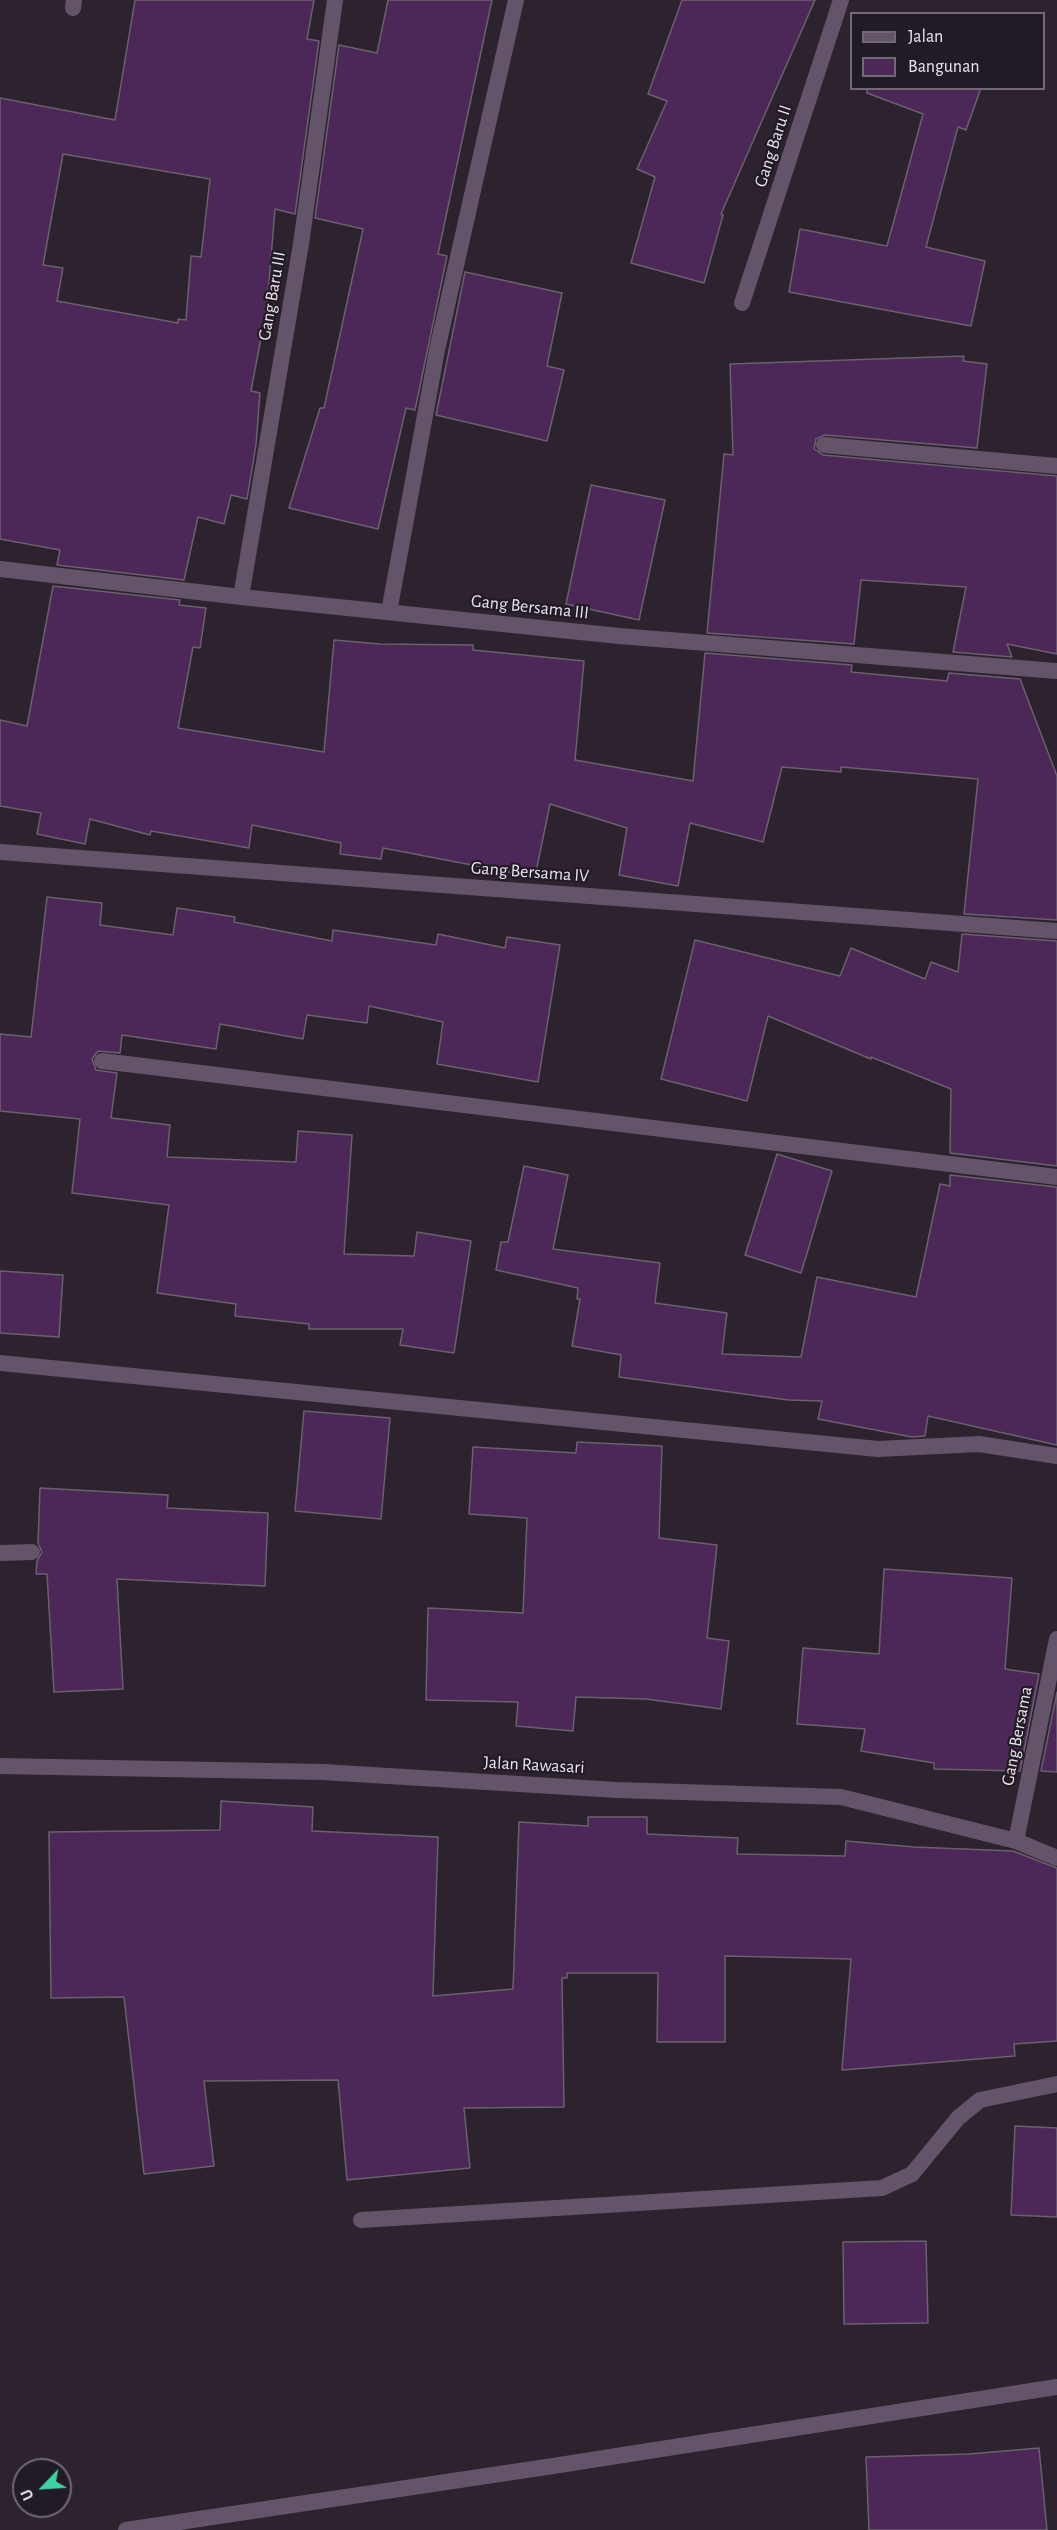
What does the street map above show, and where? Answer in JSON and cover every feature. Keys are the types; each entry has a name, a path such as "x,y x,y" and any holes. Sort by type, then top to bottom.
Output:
{"street":[{"name":"Gang Baru III","path":"241,597 301,244 335,0"},
{"path":"389,612 437,350 516,0"},
{"name":"Gang Baru II","path":"742,303 841,0"},
{"path":"824,445 1057,466"},
{"name":"Gang Bersama III","path":"0,569 241,597 619,636 1057,671"},
{"name":"Gang Bersama IV","path":"0,852 1057,931"},
{"path":"102,1061 1057,1177"},
{"path":"0,1363 878,1449 979,1444 1057,1456"},
{"path":"0,1553 32,1552"},
{"name":"Gang Bersama","path":"1016,1841 1057,1639"},
{"name":"Jalan Rawasari","path":"0,1766 323,1773 617,1790 842,1797 1016,1841 1057,1858"},
{"path":"361,2220 882,2188 912,2174 958,2118 980,2100 1057,2084"},
{"path":"126,2530 1057,2387"}],"building":[{"path":"135,0 314,0 307,39 319,41 295,214 275,209 267,306 251,391 260,393 256,445 247,499 231,495 224,524 198,517 184,580 57,565 60,550 0,539 0,98 115,120","holes":["63,154 210,179 201,257 191,256 186,320 178,319 178,323 57,301 63,268 43,265"]},
{"path":"388,0 492,0 438,254 447,256 415,410 406,408 378,529 289,508 320,408 324,408 363,229 315,218 339,45 377,53"},
{"path":"682,0 815,0 721,214 723,215 704,283 631,263 655,177 637,169 667,101 648,94"},
{"path":"867,90 980,90 966,130 958,127 926,247 985,261 971,326 789,292 800,229 887,246 923,114 867,93"},
{"path":"465,272 562,293 547,366 564,370 547,441 436,415"},
{"path":"964,356 963,361 987,364 977,448 825,435 816,439 814,449 823,455 1057,476 1057,654 1007,644 1012,657 953,652 966,587 861,580 854,644 707,633 724,454 733,455 730,364"},
{"path":"591,485 665,500 639,620 566,604"},
{"path":"53,586 180,600 179,605 206,608 200,648 193,647 178,728 324,752 334,640 380,644 473,645 473,650 584,661 575,760 693,781 705,653 852,665 851,672 947,681 949,673 1020,679 1057,776 1057,920 964,914 978,779 841,767 841,772 782,767 763,842 690,823 678,886 619,875 627,828 550,804 535,877 383,848 381,859 340,854 341,843 252,825 249,848 151,831 150,835 90,819 85,844 37,834 41,813 0,806 0,720 27,726"},
{"path":"47,897 102,903 100,925 173,935 177,908 235,917 234,922 332,941 333,930 436,945 438,934 505,948 507,937 560,945 538,1082 437,1064 443,1022 369,1006 367,1023 307,1015 303,1039 220,1024 216,1049 122,1035 120,1053 98,1051 92,1059 96,1070 117,1073 111,1118 170,1125 167,1157 296,1162 298,1131 352,1135 344,1254 414,1256 417,1232 471,1241 454,1353 400,1345 403,1329 309,1329 309,1324 235,1316 236,1304 157,1293 169,1205 72,1193 80,1119 0,1111 0,1034 31,1037"},
{"path":"962,934 1057,941 1057,1166 950,1153 951,1089 768,1016 747,1101 661,1079 695,940 840,976 851,948 925,979 931,962 958,972"},
{"path":"777,1154 832,1171 801,1273 745,1255"},
{"path":"524,1166 568,1175 553,1249 660,1263 655,1303 727,1313 722,1354 801,1357 817,1277 916,1297 940,1184 950,1186 950,1175 1057,1187 1057,1445 928,1416 925,1436 912,1437 818,1419 822,1401 788,1400 619,1377 621,1355 572,1346 580,1299 577,1299 578,1288 496,1270 501,1242 508,1242"},
{"path":"0,1271 63,1275 59,1337 0,1333"},
{"path":"304,1411 390,1418 381,1519 295,1511"},
{"path":"577,1442 662,1446 659,1538 717,1545 707,1638 729,1641 721,1709 646,1699 576,1697 573,1731 516,1726 518,1702 426,1700 428,1608 523,1613 527,1518 469,1514 473,1447 576,1453"},
{"path":"40,1488 168,1495 167,1508 268,1513 265,1586 117,1579 123,1689 54,1692 47,1574 36,1574 37,1561 42,1552 38,1543"},
{"path":"884,1569 1012,1578 1005,1669 1039,1674 1020,1771 934,1769 934,1763 861,1751 865,1729 797,1724 803,1648 879,1654"},
{"path":"1057,1692 1057,1772 1041,1771"},
{"path":"221,1801 313,1807 312,1831 438,1837 433,1996 513,1989 519,1822 588,1826 588,1817 647,1817 647,1834 738,1838 737,1854 845,1856 846,1841 914,1847 1013,1851 1057,1868 1057,2041 1014,2044 1015,2056 842,2070 851,1959 725,1956 725,2042 657,2042 658,1973 567,1973 567,1978 562,1978 564,2107 464,2108 470,2168 347,2180 338,2080 204,2081 214,2166 144,2174 124,1997 51,1998 49,1832 220,1830"},
{"path":"1015,2126 1057,2128 1057,2217 1011,2215"},
{"path":"926,2241 928,2323 844,2324 843,2242"},
{"path":"1039,2448 1047,2530 869,2530 866,2457 969,2454"}]}
